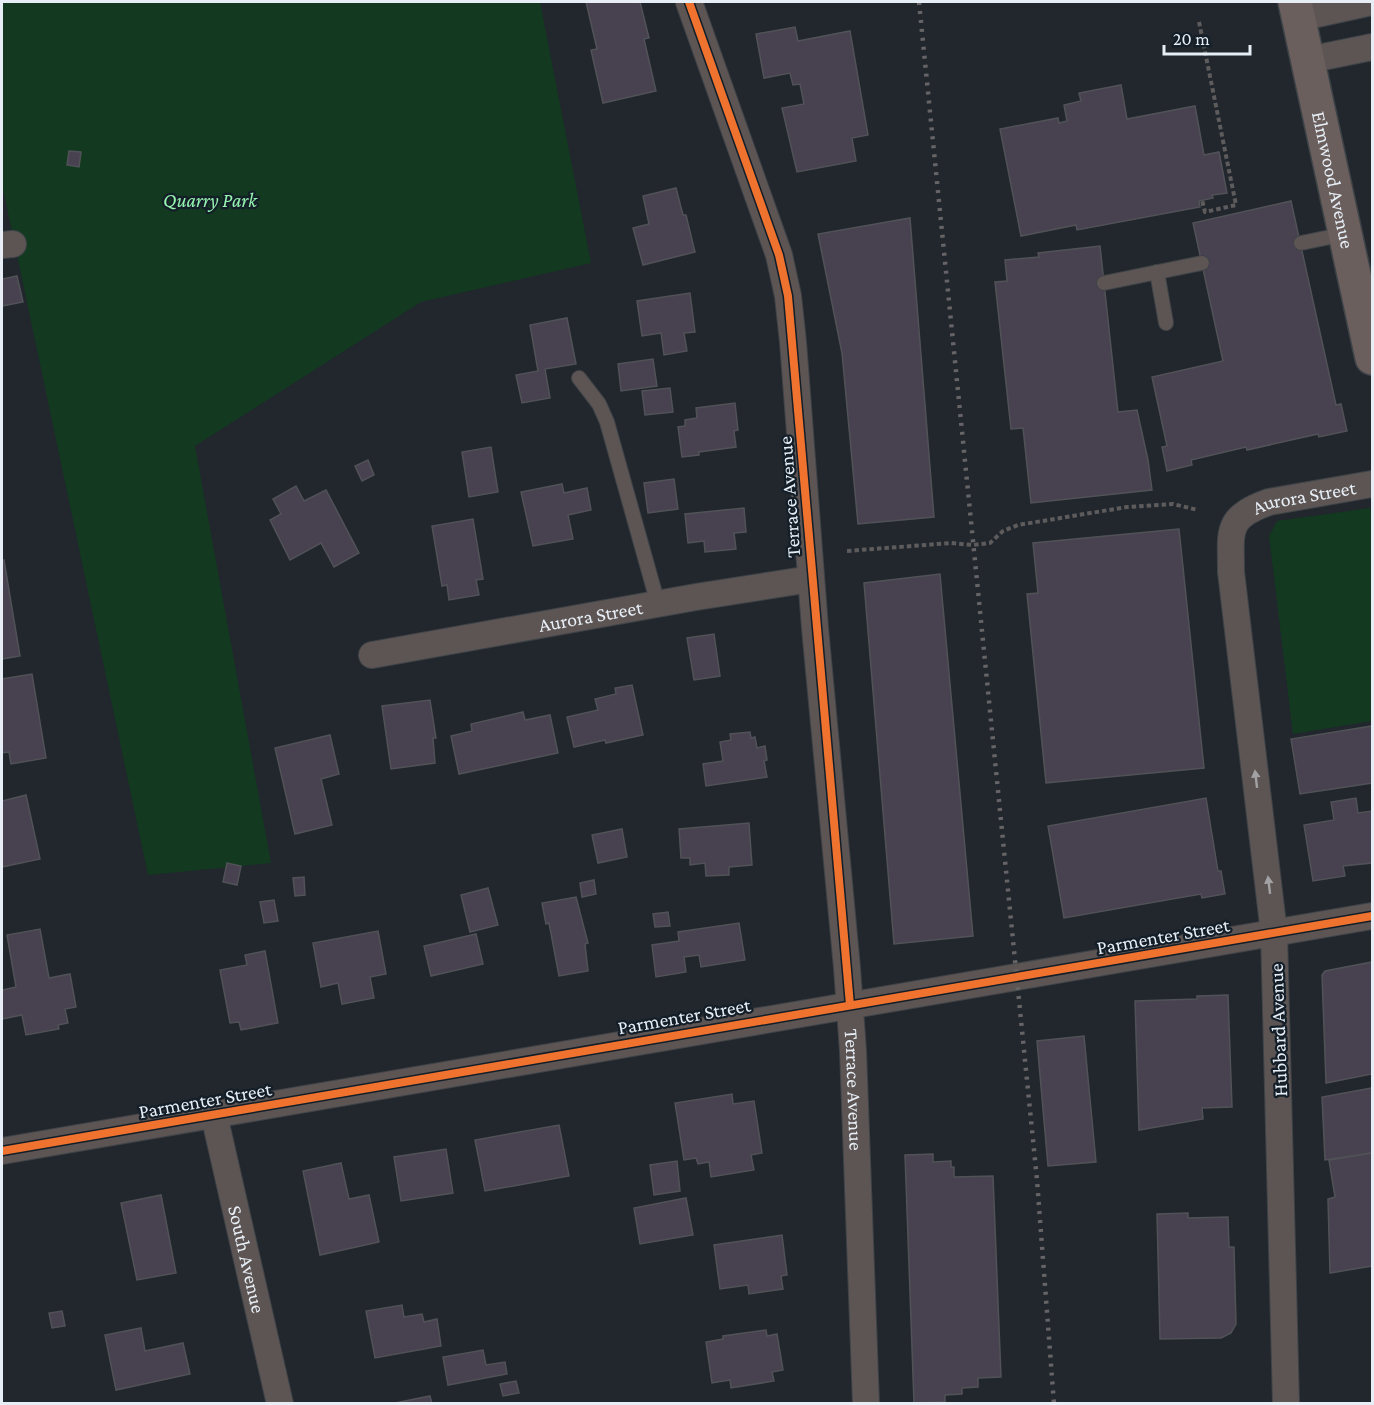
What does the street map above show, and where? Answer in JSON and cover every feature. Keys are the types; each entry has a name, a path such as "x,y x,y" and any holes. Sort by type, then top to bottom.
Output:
{"street":[{"name":"Terrace Avenue","path":"689,2 778,255 788,296 850,1005 866,1404"},
{"path":"1297,10 1372,2"},
{"name":"Elmwood Avenue","path":"1297,10 1372,358"},
{"path":"1308,60 1372,47"},
{"name":"Aurora Street","path":"1238,517 1252,508 1269,502 1372,484"},
{"name":"Hubbard Avenue","path":"1238,517 1232,525 1231,572 1274,933 1286,1404"},
{"name":"Aurora Street","path":"372,655 811,579"},
{"name":"Parmenter Street","path":"2,1151 1372,916"},
{"name":"South Avenue","path":"214,1115 280,1404"}],"lane":[{"path":"1300,243 1345,234"},
{"path":"1104,283 1202,263"},
{"path":"1156,272 1167,324"},
{"path":"579,378 600,404 607,422 658,604"}],"path":[{"path":"1199,22 1236,205 1205,212 1202,200"},
{"path":"847,551 951,543 973,546 990,543 1003,531 1018,525 1127,507 1173,504 1198,510"}],"green space":[{"name":"Quarry Park","path":"2,2 540,2 591,263 421,302 195,446 271,863 148,875 2,184"},
{"path":"1370,508 1372,518 1372,721 1293,734 1269,536 1277,521"}],"building":[{"path":"586,2 640,2 649,38 644,39 656,91 603,103 591,50 597,49"},
{"path":"795,27 798,41 850,31 868,135 852,138 856,161 797,172 782,108 804,104 800,84 793,85 790,73 764,78 756,34"},
{"path":"1121,85 1127,119 1195,106 1204,155 1219,152 1227,193 1212,195 1213,198 1199,201 1200,207 1077,230 1076,225 1021,236 1000,129 1058,118 1059,123 1067,121 1064,105 1081,101 1079,93"},
{"path":"69,151 81,152 79,167 67,165"},
{"path":"676,188 683,215 686,215 695,252 643,265 633,228 649,224 643,196"},
{"path":"1291,201 1336,405 1341,404 1347,431 1319,437 1318,434 1247,450 1246,447 1191,460 1192,465 1167,471 1162,447 1167,446 1152,377 1223,361 1193,223"},
{"path":"910,218 934,517 858,524 842,353 818,234"},
{"path":"1100,246 1118,412 1137,410 1152,490 1031,503 1023,428 1011,429 995,282 1007,281 1005,260 1039,257 1038,253"},
{"path":"17,276 23,302 2,306 2,279"},
{"path":"690,293 695,332 684,333 687,351 664,355 661,333 642,336 637,301"},
{"path":"567,318 576,364 545,369 550,398 522,403 516,375 538,371 530,325"},
{"path":"653,359 657,386 621,391 618,364"},
{"path":"670,388 673,412 645,415 642,391"},
{"path":"735,403 738,430 734,431 736,447 699,452 699,455 682,457 678,427 685,426 685,420 697,418 696,408"},
{"path":"491,447 498,492 469,497 462,452"},
{"path":"368,460 374,475 362,481 355,466"},
{"path":"674,479 678,509 648,513 644,483"},
{"path":"562,484 564,493 587,488 591,510 568,515 573,539 533,546 521,492"},
{"path":"296,486 304,501 326,490 359,553 334,567 321,543 290,560 270,520 281,514 273,499"},
{"path":"744,508 746,532 734,533 736,549 705,552 704,541 688,543 685,514"},
{"path":"473,519 483,579 476,580 479,595 449,600 447,585 442,586 432,526"},
{"path":"1179,529 1204,768 1046,783 1027,594 1038,593 1033,543"},
{"path":"4,560 20,656 2,659 2,561"},
{"path":"940,574 973,936 894,944 864,583"},
{"path":"714,634 720,676 694,680 687,638"},
{"path":"32,674 46,758 11,764 9,752 2,753 2,679"},
{"path":"632,685 643,735 574,747 567,717 598,710 595,699 616,694 615,688"},
{"path":"430,700 436,738 433,738 435,763 391,769 382,706"},
{"path":"523,712 525,720 550,715 558,753 459,774 451,736 472,731 471,724"},
{"path":"1372,726 1372,783 1300,794 1291,739"},
{"path":"750,732 751,738 755,737 757,748 765,746 767,760 764,761 767,777 706,786 703,764 723,761 720,742 731,740 730,734"},
{"path":"330,735 339,774 321,779 332,825 295,834 275,748"},
{"path":"26,795 40,859 2,867 2,801"},
{"path":"1206,798 1218,871 1221,871 1225,894 1202,898 1201,894 1064,918 1048,826"},
{"path":"1356,798 1358,813 1372,811 1372,863 1343,866 1345,876 1313,881 1304,825 1334,820 1331,802"},
{"path":"749,823 752,865 729,867 729,875 706,876 705,863 690,865 690,858 681,858 679,829"},
{"path":"622,829 627,857 598,863 592,835"},
{"path":"227,863 241,866 237,885 223,882"},
{"path":"304,877 305,895 295,896 293,878"},
{"path":"594,880 596,894 582,897 580,883"},
{"path":"488,888 498,925 470,932 461,895"},
{"path":"576,897 588,943 585,944 588,971 559,976 549,923 546,924 542,903"},
{"path":"274,900 278,921 264,923 260,902"},
{"path":"668,912 670,926 655,927 653,914"},
{"path":"739,923 745,960 701,967 699,955 684,957 686,972 656,977 652,945 679,941 678,932"},
{"path":"40,929 49,978 70,974 76,1007 65,1009 68,1023 58,1025 59,1029 26,1035 22,1015 2,1019 2,990 16,987 7,935"},
{"path":"378,931 386,974 370,977 374,998 342,1004 338,983 321,987 313,943"},
{"path":"476,934 483,964 431,976 424,946"},
{"path":"265,951 278,1023 241,1030 239,1022 230,1023 220,970 247,965 245,955"},
{"path":"1372,962 1372,1074 1326,1083 1322,975 1325,971"},
{"path":"1228,995 1232,1107 1202,1108 1203,1119 1139,1130 1135,1001 1197,999 1197,996"},
{"path":"1084,1036 1096,1162 1048,1166 1037,1041"},
{"path":"1372,1088 1372,1153 1325,1160 1322,1097"},
{"path":"732,1094 733,1104 754,1101 762,1153 751,1155 754,1170 711,1177 709,1162 698,1164 696,1158 684,1160 675,1103"},
{"path":"559,1125 569,1176 485,1191 475,1140"},
{"path":"446,1149 453,1193 401,1201 394,1157"},
{"path":"1372,1153 1372,1266 1330,1273 1328,1199 1335,1197 1329,1160"},
{"path":"933,1154 933,1162 951,1161 951,1167 954,1167 954,1177 993,1176 1001,1377 978,1378 978,1387 962,1388 962,1394 945,1395 945,1402 914,1403 905,1155"},
{"path":"677,1161 680,1191 654,1195 650,1165"},
{"path":"341,1163 349,1199 369,1195 379,1242 320,1255 303,1171"},
{"path":"161,1195 176,1273 137,1280 121,1203"},
{"path":"686,1198 693,1235 640,1244 634,1208"},
{"path":"1188,1213 1188,1218 1228,1217 1229,1247 1234,1247 1236,1324 1231,1333 1221,1338 1160,1339 1157,1214"},
{"path":"782,1235 787,1275 781,1276 783,1289 749,1294 748,1285 720,1289 714,1245"},
{"path":"402,1305 404,1317 422,1314 424,1322 437,1319 441,1346 375,1358 366,1311"},
{"path":"62,1311 65,1326 52,1328 49,1313"},
{"path":"141,1328 145,1351 183,1343 190,1374 116,1390 105,1335"},
{"path":"766,1330 767,1336 777,1334 783,1370 772,1372 774,1381 731,1388 730,1380 712,1383 706,1342 723,1339 723,1336"},
{"path":"483,1350 486,1365 505,1362 507,1374 448,1385 443,1357"},
{"path":"516,1381 519,1393 503,1396 500,1384"},
{"path":"430,1396 432,1404 390,1404"}],"railway":[{"path":"919,2 1037,1180 1054,1404"}],"cycle path":[{"path":"689,2 779,255 788,296 850,1005"},
{"path":"2,1151 1372,916"}]}
